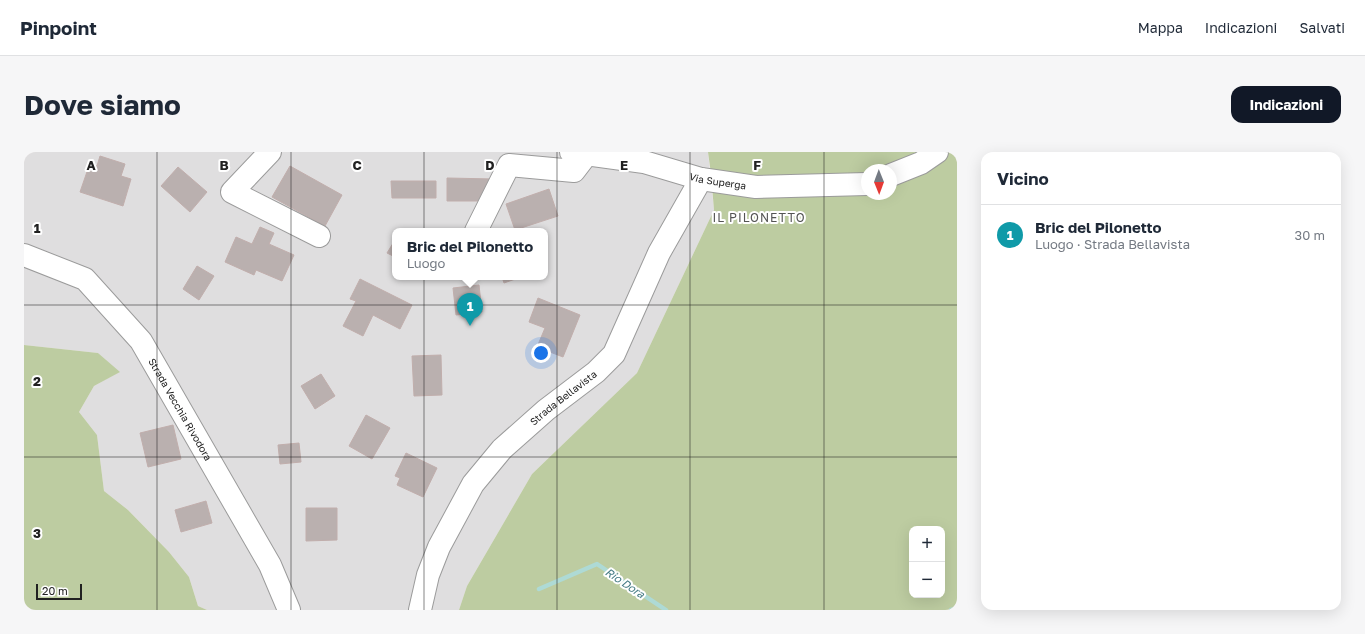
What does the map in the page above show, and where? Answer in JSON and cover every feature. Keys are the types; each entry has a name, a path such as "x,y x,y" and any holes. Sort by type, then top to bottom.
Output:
{"street":[{"path":"270,152 232,192 319,236"},
{"path":"897,173 921,164 937,152"},
{"path":"478,228 509,165 574,171 579,153"},
{"name":"Via Superga","path":"579,153 644,162 702,179 756,187 861,184"},
{"name":"Strada Bellavista","path":"425,606 428,575 439,547 473,484 502,449 546,410 596,372 614,354 659,253 702,179"},
{"name":"Strada Vecchia Rivodora","path":"24,255 85,279 141,341 270,564 289,610"}],"shaded area":[{"path":"24,152 708,152 714,210 637,373 532,474 467,586 459,610 207,610 198,606 189,577 169,552 128,510 104,491 97,435 79,412 94,386 119,372 98,353 24,345"}],"green space":[{"path":"708,152 928,152 897,167 897,164 861,164 861,181 711,174"},
{"path":"946,152 957,152 957,610 459,610 467,586 532,474 637,373 714,210 712,186 861,194 861,200 897,200 897,180"},
{"path":"24,345 98,353 120,372 94,386 79,412 97,435 104,491 128,510 169,552 189,577 198,606 207,610 24,610"}],"building":[{"path":"100,156 125,164 121,176 131,179 123,206 80,192 90,163 97,166"},
{"path":"290,166 342,195 325,226 272,197"},
{"path":"178,167 207,192 190,212 161,186"},
{"path":"447,178 494,179 483,201 447,201"},
{"path":"391,181 436,181 436,198 392,198"},
{"path":"549,189 558,216 521,228 514,228 506,204"},
{"path":"260,227 274,233 269,244 294,255 282,281 256,270 254,275 225,262 236,237 252,244"},
{"path":"392,245 392,256 387,253"},
{"path":"197,266 214,276 199,300 183,289"},
{"path":"360,279 412,305 400,329 373,315 363,336 343,326 356,301 350,299"},
{"path":"503,280 512,280 504,283"},
{"path":"479,285 482,312 456,315 453,288"},
{"path":"538,298 580,315 563,357 537,347 545,328 529,322"},
{"path":"441,355 442,395 414,396 412,356"},
{"path":"321,374 335,396 315,409 301,386"},
{"path":"366,415 390,428 372,459 349,446"},
{"path":"173,425 181,459 148,467 140,433"},
{"path":"299,443 301,462 280,464 278,445"},
{"path":"406,453 437,468 423,497 397,485 400,478 395,476"},
{"path":"206,501 212,523 181,532 175,510"},
{"path":"306,508 337,508 337,540 306,541"}],"waterway":[{"name":"Rio Dora","path":"539,589 597,564 666,610"},
{"name":"Rio Dora","path":"951,610 957,608"}],"place":[{"name":"Bric del Pilonetto","path":"470,326"}],"district":[{"name":"IL PILONETTO","path":"759,218"}]}
